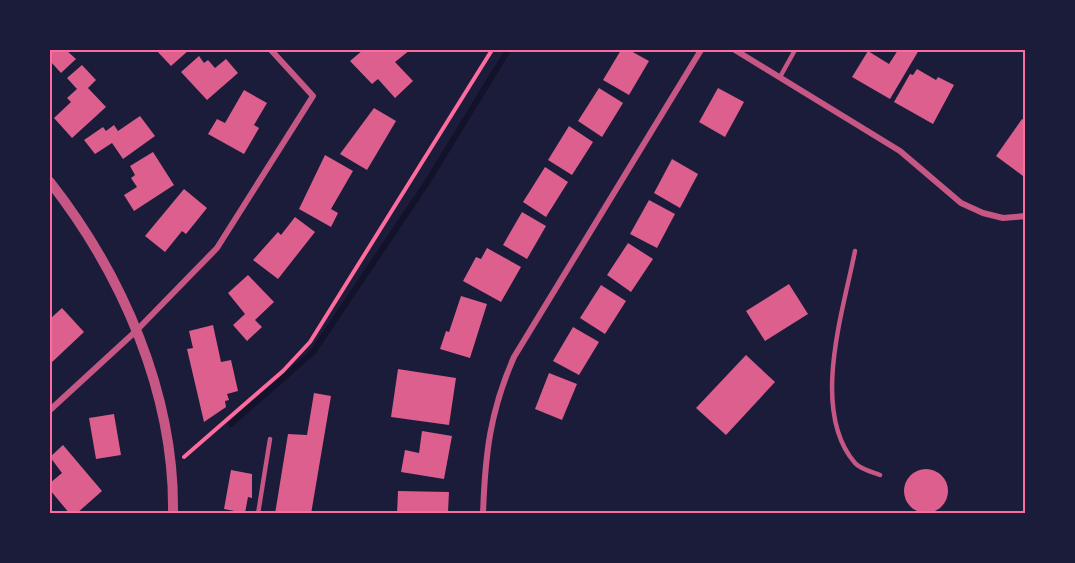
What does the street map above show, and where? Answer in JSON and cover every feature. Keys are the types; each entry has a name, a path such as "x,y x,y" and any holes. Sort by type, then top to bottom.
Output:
{"street":[{"path":"50,410 136,331 217,248 313,96 271,50"},
{"path":"483,513 485,458 490,424 501,387 514,357 701,50"},
{"path":"735,50 900,151 962,203 1003,219 1026,216"},
{"path":"50,182 99,253 136,331 163,420 171,469 173,513"}],"lane":[{"path":"780,77 795,50"},
{"path":"855,252 831,385 834,418 841,442 856,465 880,475"},
{"path":"258,513 270,439"}],"path":[{"path":"171,469 283,371 310,342 492,50"}],"building":[{"path":"50,50 66,50 76,59 61,73 50,61"},
{"path":"156,50 189,50 171,66"},
{"path":"363,50 410,50 395,62 413,81 395,98 378,79 372,84 350,61"},
{"path":"621,50 629,50 649,61 629,95 603,80"},
{"path":"898,50 919,50 890,99 852,77 868,51 889,64"},
{"path":"199,56 204,63 208,60 215,68 226,59 238,73 207,100 181,72"},
{"path":"82,65 96,80 88,88 106,107 72,138 54,118 71,102 67,98 77,89 67,78"},
{"path":"917,69 936,80 938,77 954,85 933,124 894,102 910,74 913,75"},
{"path":"599,88 623,103 602,137 578,121"},
{"path":"718,88 744,102 725,137 699,122"},
{"path":"244,90 267,103 254,125 259,128 244,154 208,134 217,119 225,123"},
{"path":"374,108 396,121 367,170 340,154"},
{"path":"140,116 155,136 123,159 112,143 95,154 84,140 103,127 106,131 114,125 118,131"},
{"path":"1022,119 1026,121 1026,172 1023,176 996,156"},
{"path":"569,126 593,142 572,175 548,160"},
{"path":"153,152 174,185 134,211 124,195 137,187 131,178 135,175 130,166"},
{"path":"325,155 353,171 331,209 338,213 331,227 299,209"},
{"path":"672,159 698,174 680,208 654,193"},
{"path":"545,167 568,182 546,217 523,202"},
{"path":"184,189 207,208 186,234 182,231 165,252 145,236"},
{"path":"649,200 675,214 657,248 630,234"},
{"path":"522,212 546,226 527,259 503,245"},
{"path":"295,217 315,232 278,279 253,260 278,232 281,235"},
{"path":"628,243 653,259 631,292 607,275"},
{"path":"487,248 521,267 501,302 463,281 476,257 481,259"},
{"path":"248,275 274,302 255,320 262,327 247,341 233,325 245,314 228,293"},
{"path":"789,284 808,314 765,341 746,311"},
{"path":"601,285 626,301 605,334 580,318"},
{"path":"461,296 487,304 470,358 440,349 446,331 449,332"},
{"path":"62,308 84,332 50,364 50,319"},
{"path":"213,325 221,362 231,360 238,391 227,394 229,400 225,401 226,407 204,422 187,349 193,348 189,331"},
{"path":"573,327 599,342 579,375 553,361"},
{"path":"746,355 775,382 726,435 696,408"},
{"path":"398,369 456,378 449,425 391,417"},
{"path":"549,373 577,384 562,420 535,409"},
{"path":"314,393 331,396 311,514 275,514 288,434 307,435"},
{"path":"114,414 121,455 96,459 89,418"},
{"path":"422,431 452,436 444,479 401,472 405,450 419,453"},
{"path":"63,445 102,491 76,514 70,514 50,490 50,483 62,473 50,457"},
{"path":"926,469 941,476 948,491 941,506 926,513 911,506 904,491 911,476"},
{"path":"231,470 252,474 252,498 248,497 245,513 224,509"},
{"path":"398,491 449,492 448,512 397,514"}],"waterway":[{"path":"231,424 313,352 428,181 508,50"}]}
